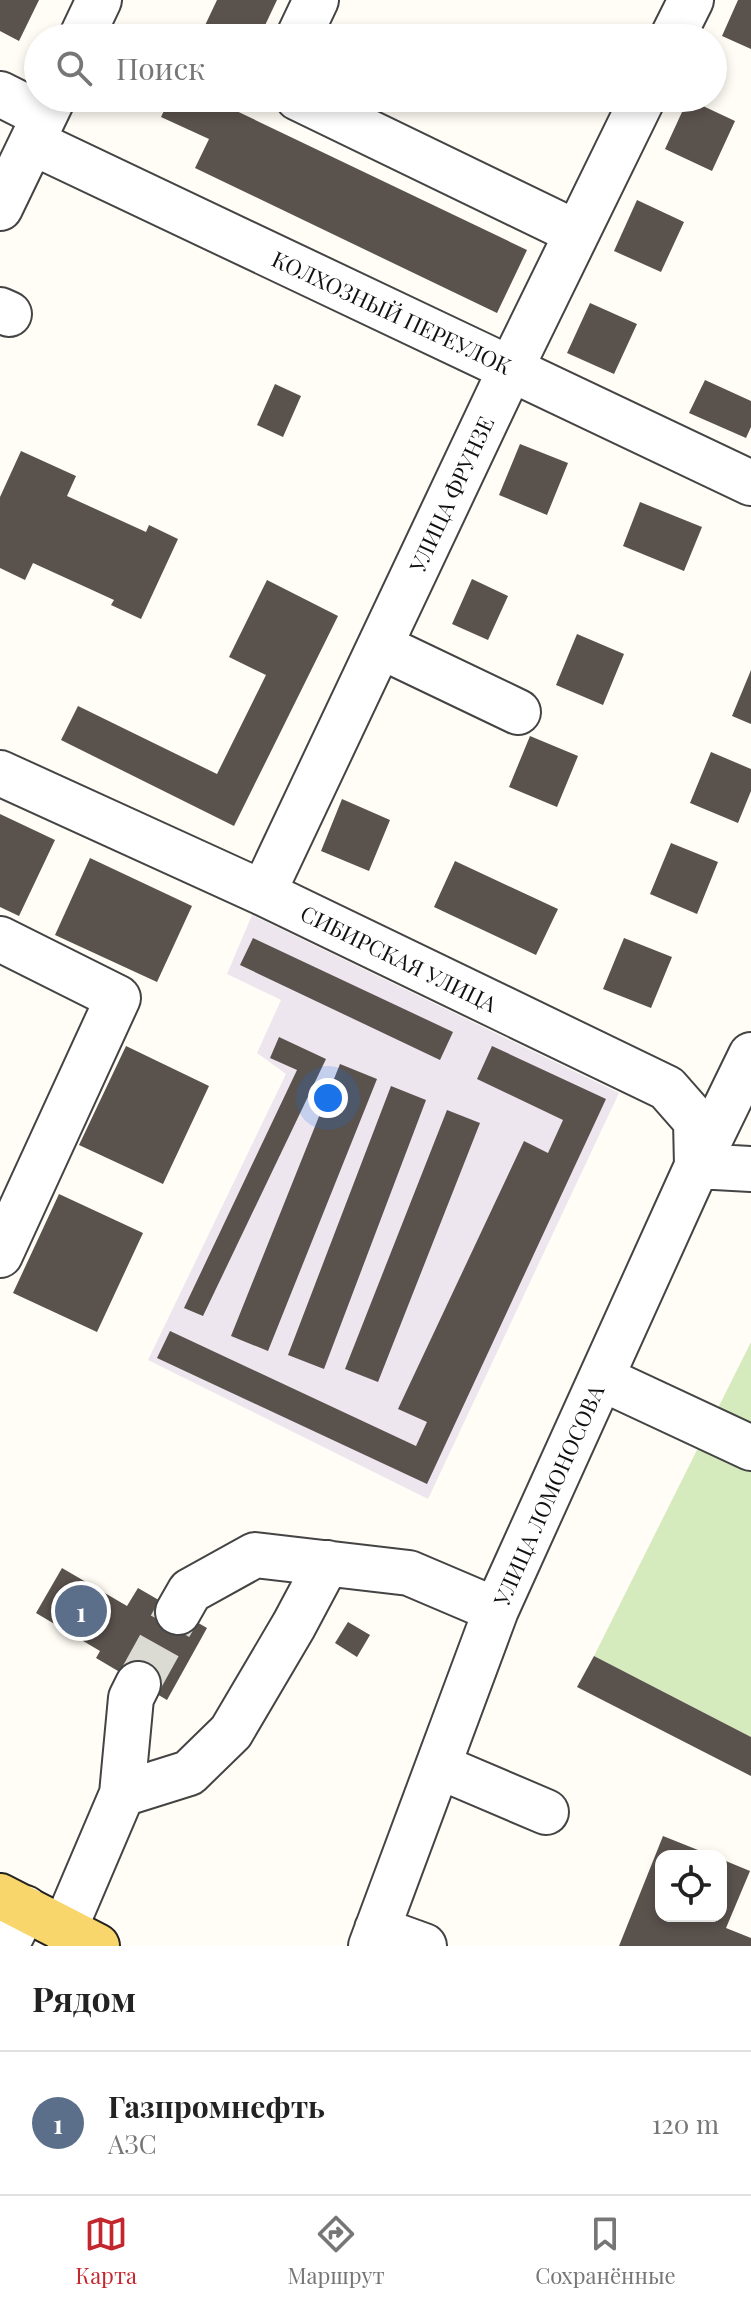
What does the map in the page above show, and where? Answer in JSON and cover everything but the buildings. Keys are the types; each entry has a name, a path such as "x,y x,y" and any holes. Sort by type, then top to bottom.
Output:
{"main road":[{"path":"10,1917 81,1938"}],"street":[{"path":"88,24 99,0"},
{"path":"305,24 316,0"},
{"path":"679,24 691,0"},
{"name":"КОЛХОЗНЫЙ ПЕРЕУЛОК","path":"0,94 24,107"},
{"path":"327,112 577,233"},
{"name":"УЛИЦА ФРУНЗЕ","path":"263,893 511,368 636,112"},
{"path":"0,208 43,118"},
{"name":"КОЛХОЗНЫЙ ПЕРЕУЛОК","path":"43,118 511,368 751,483"},
{"path":"380,646 518,712"},
{"name":"СИБИРСКАЯ УЛИЦА","path":"0,773 263,893 667,1088 696,1121 697,1166"},
{"path":"0,939 118,998 0,1255"},
{"name":"УЛИЦА ЛОМОНОСОВА","path":"374,1938 496,1610 697,1166 751,1055"},
{"path":"697,1166 751,1169"},
{"path":"601,1378 751,1448"},
{"path":"178,1612 190,1591 255,1555 409,1573 496,1610"},
{"path":"122,1794 189,1773 231,1732 327,1563"},
{"path":"81,1938 122,1794 131,1698 138,1684"},
{"path":"438,1766 546,1812"},
{"path":"374,1938 424,1946"}],"shaded area":[{"path":"252,915 619,1093 428,1499 148,1360 286,1074 257,1053 281,1000 227,974"}],"green space":[{"path":"751,1342 751,1737 594,1656"}],"tunnel":[{"path":"138,1684 178,1612"}],"place":[{"name":"Газпромнефть","path":"81,1611"}]}
